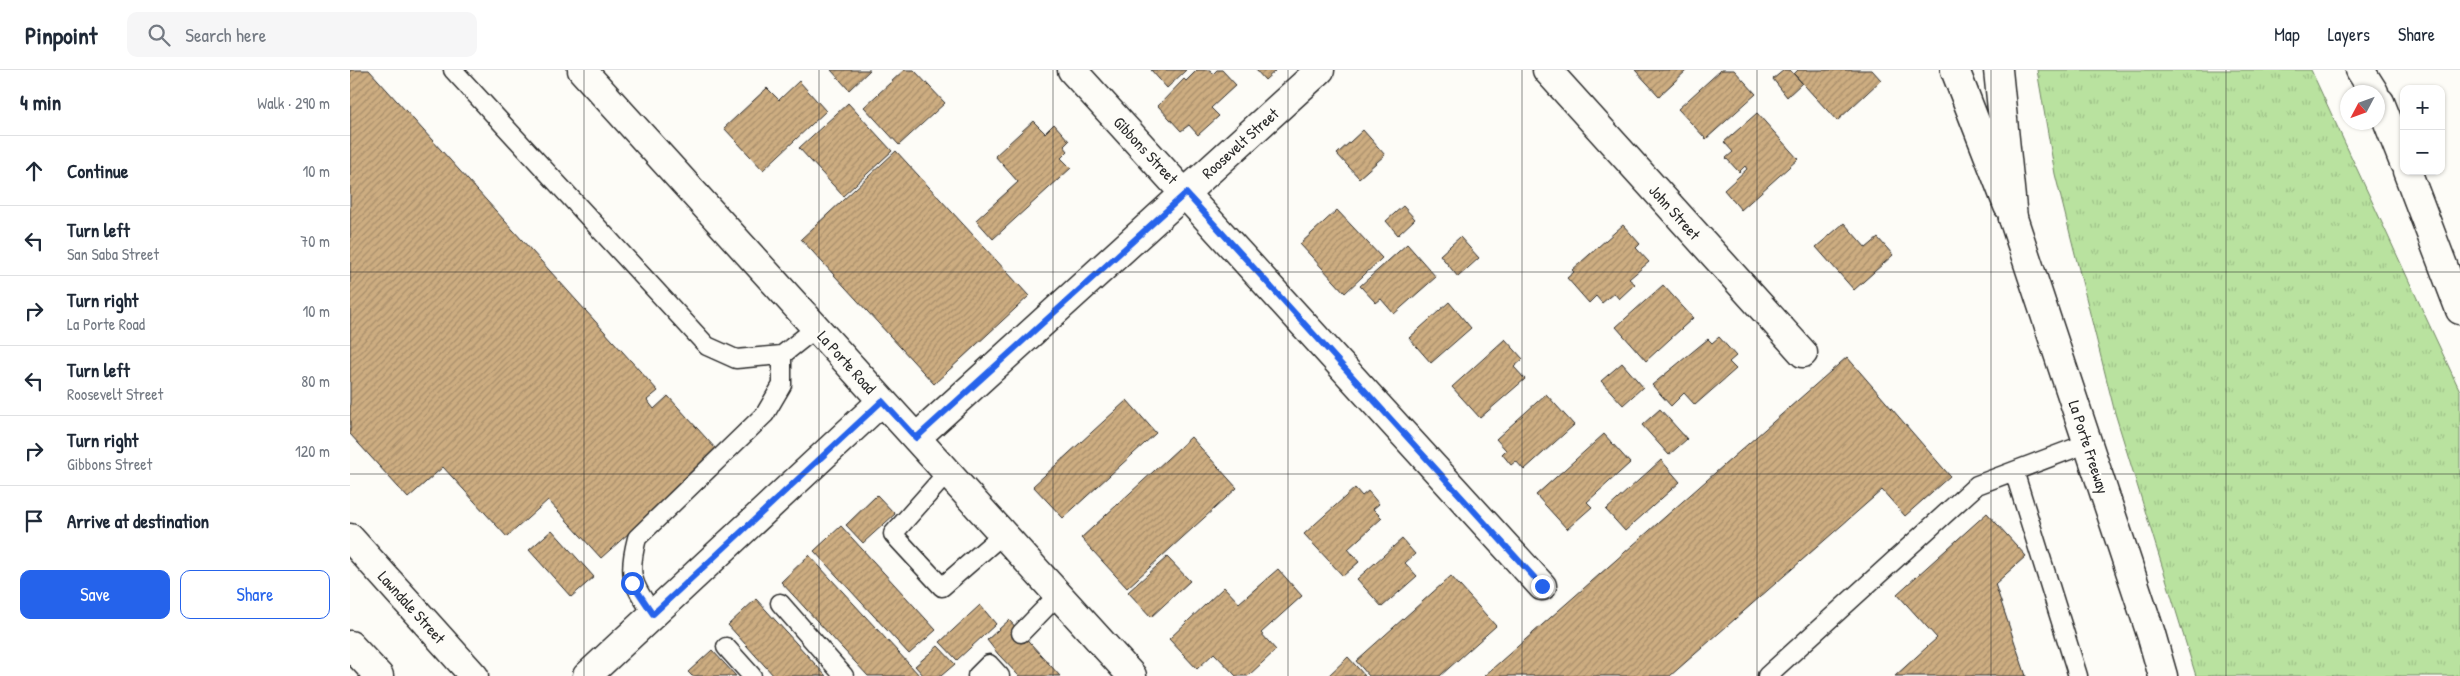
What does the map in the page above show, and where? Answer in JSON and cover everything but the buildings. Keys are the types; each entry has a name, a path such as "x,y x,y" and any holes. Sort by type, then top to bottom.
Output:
{"main road":[{"name":"La Porte Road","path":"582,70 1132,676"},
{"name":"Gibbons Street","path":"1072,70 1542,586"},
{"name":"Roosevelt Street","path":"916,438 1320,70"},
{"name":"John Street","path":"1547,70 1803,353"},
{"path":"1954,70 2013,218"},
{"path":"1998,70 2013,218"},
{"path":"2360,70 2370,85"},
{"path":"2368,70 2373,85"},
{"path":"2385,116 2400,153"},
{"path":"2409,175 2460,310"},
{"name":"La Porte Freeway","path":"2013,218 2163,676"},
{"path":"587,676 882,401"},
{"name":"Lawndale Street","path":"350,538 474,676"},
{"path":"350,645 378,676"}],"lane":[{"path":"453,70 707,346 736,359 782,355 816,328"},
{"path":"653,614 632,583 631,560 637,538 765,414 782,385 782,355"},
{"path":"1767,676 1977,485 2088,444"},
{"path":"2014,471 2078,676"},
{"path":"947,474 893,534 942,587 1003,534"},
{"path":"1020,633 1058,595"},
{"path":"780,603 844,676"},
{"path":"726,647 752,676"}],"green space":[{"path":"2037,70 2311,70 2460,391 2460,676 2196,676 2115,413 2055,174"}],"route":[{"path":"632,583 653,614 882,401 916,438 1186,193 1542,586"}]}
